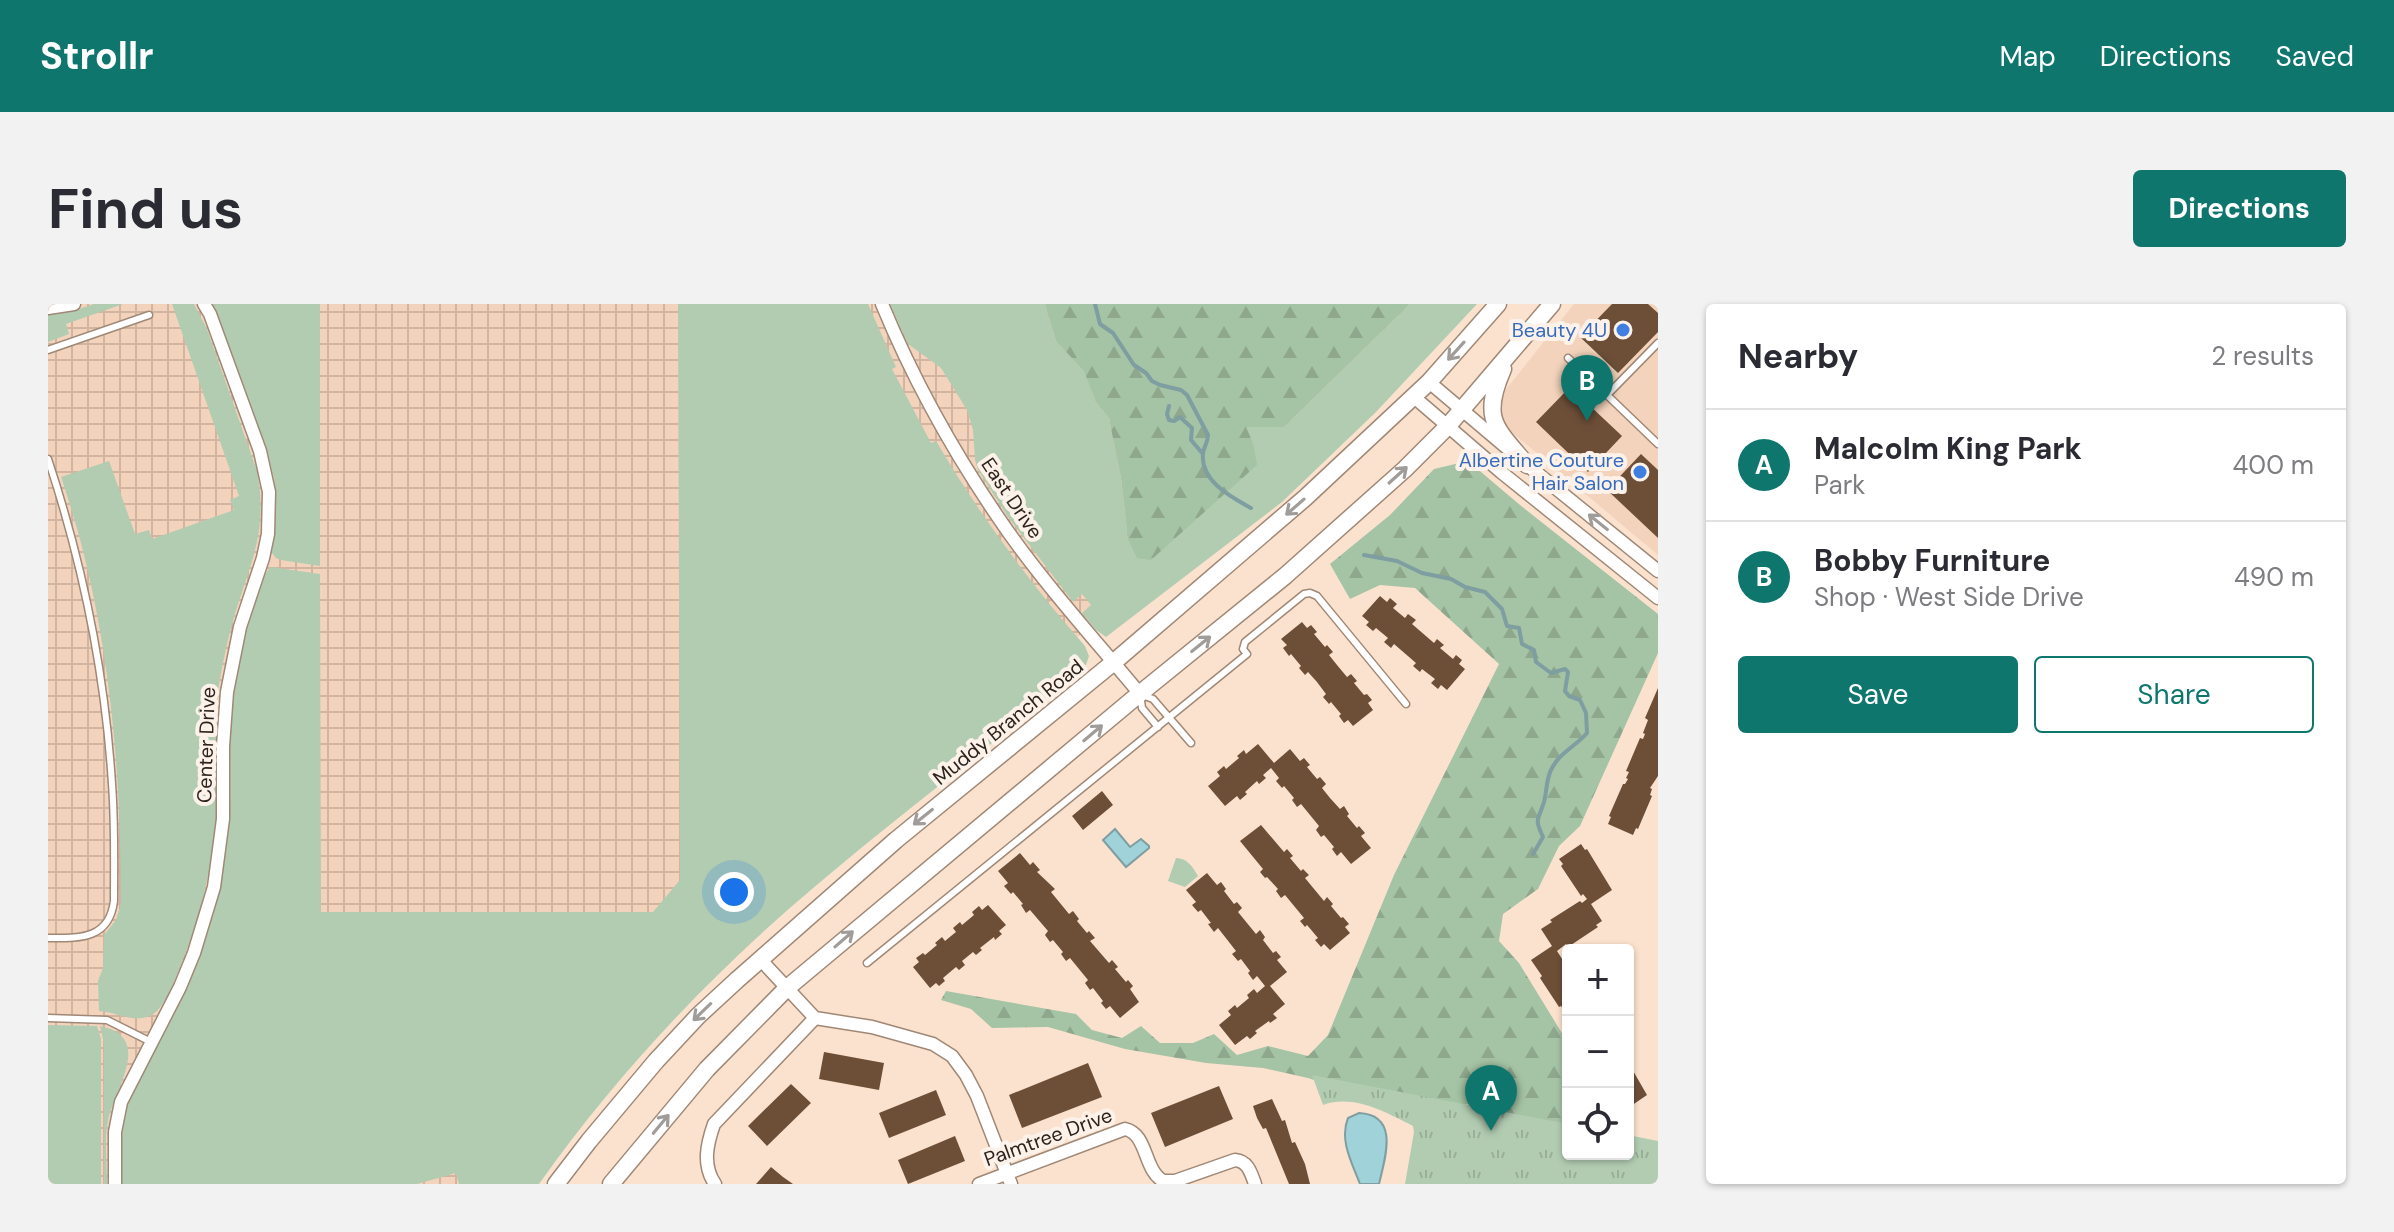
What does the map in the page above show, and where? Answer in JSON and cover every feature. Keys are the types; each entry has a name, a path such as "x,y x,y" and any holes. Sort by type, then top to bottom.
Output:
{"main road":[{"name":"Muddy Branch Road","path":"556,1184 656,1061 698,1016 896,840 1114,662 1305,498 1429,382 1498,304"},
{"path":"611,1184 707,1069 787,988 1285,576 1405,469 1462,411 1552,304"},
{"path":"1509,356 1493,395 1491,412 1496,428 1527,465"}],"street":[{"path":"48,308 74,304"},
{"name":"Center Drive","path":"115,1184 115,1132 121,1102 180,987 214,887 223,819 224,725 228,683 240,627 263,558 270,521 269,492 260,451 204,304"},
{"name":"East Drive","path":"882,304 897,342 980,490 1043,576 1140,694"},
{"path":"1429,382 1658,571"},
{"path":"1414,397 1658,598"},
{"path":"760,959 815,1018 872,1027 933,1044 952,1056 977,1096 1009,1179"},
{"path":"715,1184 708,1170 707,1155 707,1143 714,1124 815,1018"},
{"name":"Palmtree Drive","path":"979,1184 1009,1179 1125,1129 1138,1137 1150,1169 1163,1181 1175,1181 1240,1160 1248,1168 1255,1184"}],"lane":[{"path":"48,350 149,315"},
{"path":"1607,395 1658,343"},
{"path":"1568,358 1658,444"},
{"path":"48,459 75,548 99,659 112,786 114,886 112,912 98,932 82,938 48,938"},
{"path":"867,963 1247,654 1243,649 1245,642 1307,593 1317,596 1406,704"},
{"path":"1158,727 1142,708 1140,694 1153,699 1191,743"},
{"path":"48,1018 107,1020 151,1042"}],"shaded area":[{"path":"48,304 1426,304 1101,615 494,1184 48,1184"},
{"path":"1574,304 1658,304 1658,555 1501,423 1500,397"}],"green space":[{"path":"94,304 123,304 66,324 69,334 48,342 48,314 70,312"},
{"path":"172,304 194,304 207,329 257,471 261,510 256,544 230,631 219,685 215,827 201,905 165,1001 150,1016 136,1018 99,1011 98,981 103,968 104,935 116,920 121,903 118,795 101,634 77,529 61,477 109,461 135,534 149,530 152,539 234,510 230,500 239,496"},
{"path":"212,304 320,304 320,566 281,560 272,553 276,506 274,479 265,444"},
{"path":"678,304 868,304 896,367 892,369 931,443 936,441 1006,547 1085,646 1089,656 1086,665 843,863 733,960 673,1020 617,1084 539,1184 459,1184 456,1173 417,1184 121,1184 121,1144 126,1105 139,1073 169,1024 189,983 218,897 229,823 230,737 237,670 258,590 271,567 320,574 321,912 653,912 680,880"},
{"path":"890,304 1045,304 1056,341 1085,371 1096,402 1109,418 1121,478 1128,539 1253,443 1245,427 1284,427 1410,304 1477,304 1376,412 1282,502 1106,637 1082,613 1091,605 1082,594 1073,602 1008,517 978,470 967,410 941,368 908,344"},
{"path":"1045,304 1410,304 1284,427 1246,427 1257,465 1151,560 1137,558 1128,539 1121,478 1109,418 1096,402 1084,371 1056,341"},
{"path":"1468,461 1658,614 1658,653 1580,826 1559,846 1538,889 1503,914 1499,941 1519,963 1562,1033 1562,1125 1476,1121 1475,1104 1424,1106 1369,1098 1308,1078 1263,1068 1206,1063 1125,1049 1048,1027 992,1028 971,1009 941,1000 946,991 1076,1014 1092,1030 1122,1038 1141,1026 1160,1043 1193,1043 1214,1034 1237,1055 1268,1046 1308,1056 1328,1035 1394,875 1499,664 1415,588 1380,585 1350,599 1330,564 1390,515 1434,469"},
{"path":"1176,858 1186,861 1198,876 1185,887 1168,881"},
{"path":"48,1025 97,1026 101,1039 101,1184 48,1184"},
{"path":"100,1026 116,1032 125,1041 128,1052 123,1080 108,1121 107,1184 104,1184 104,1044"},
{"path":"1312,1075 1562,1123 1562,1160 1634,1160 1634,1136 1658,1141 1658,1184 1405,1184 1413,1126 1358,1103 1323,1105"}],"water":[{"path":"1115,829 1130,847 1141,839 1149,846 1126,867 1103,840"},
{"path":"1359,1113 1372,1116 1385,1129 1386,1151 1379,1184 1360,1184 1348,1151 1345,1135 1348,1118"}],"building":[{"path":"1612,304 1648,304 1658,313 1658,332 1618,373 1580,337"},
{"path":"1570,387 1622,436 1588,472 1536,422"},
{"path":"1641,454 1658,470 1658,538 1607,490"},
{"path":"1380,596 1387,602 1390,598 1397,604 1393,608 1405,618 1408,614 1416,620 1412,624 1434,643 1437,639 1444,645 1440,648 1453,659 1456,655 1462,660 1459,664 1465,669 1447,690 1441,685 1438,689 1431,683 1435,679 1422,669 1420,672 1413,666 1416,663 1394,644 1391,648 1384,642 1388,638 1376,628 1373,631 1366,625 1369,622 1362,616"},
{"path":"1302,622 1307,628 1311,625 1317,632 1314,634 1333,652 1329,655 1337,665 1347,677 1351,674 1357,681 1354,683 1372,700 1368,703 1373,710 1353,726 1348,720 1344,723 1339,716 1341,714 1323,697 1326,694 1317,682 1308,672 1305,675 1299,668 1301,666 1283,648 1287,645 1281,639"},
{"path":"1658,688 1658,776 1650,788 1652,796 1633,835 1608,824 1609,816 1628,779 1629,772 1626,771 1640,738 1643,739 1645,734 1648,720 1645,718"},
{"path":"1258,744 1274,763 1290,749 1300,761 1304,758 1317,779 1320,777 1326,784 1322,788 1330,798 1340,809 1344,806 1349,814 1347,816 1365,833 1361,836 1371,848 1351,864 1341,852 1337,856 1332,849 1334,847 1316,830 1319,826 1301,804 1297,807 1292,800 1294,798 1276,781 1279,778 1271,768 1263,775 1266,778 1259,784 1257,781 1240,800 1237,796 1225,806 1208,786 1220,776 1217,772 1224,766 1226,769 1244,750 1246,754"},
{"path":"1102,791 1113,805 1083,830 1072,816"},
{"path":"1261,825 1284,852 1287,849 1301,871 1303,869 1309,875 1305,878 1324,901 1327,897 1333,904 1331,906 1349,924 1345,927 1350,933 1330,950 1324,944 1321,947 1315,940 1318,938 1300,921 1304,918 1285,895 1281,898 1276,891 1278,889 1260,872 1263,869 1240,841"},
{"path":"1581,844 1612,890 1591,904 1602,921 1596,925 1598,927 1572,944 1562,944 1557,951 1562,959 1562,1007 1531,960 1552,946 1541,929 1552,922 1550,920 1587,899 1583,894 1581,896 1559,859"},
{"path":"1020,853 1030,865 1033,862 1040,870 1037,872 1055,889 1051,892 1069,914 1073,911 1079,919 1077,921 1095,938 1090,941 1109,963 1112,960 1118,967 1115,969 1133,986 1130,989 1139,1002 1120,1018 1110,1006 1106,1009 1070,958 1066,961 1053,940 1050,942 1045,935 1048,931 1030,910 1026,913 1023,904 1004,886 1008,883 998,871"},
{"path":"1207,873 1217,885 1221,882 1234,904 1237,902 1242,908 1238,912 1256,934 1260,930 1273,953 1276,951 1281,957 1277,960 1287,972 1270,986 1285,1004 1273,1014 1277,1018 1255,1031 1257,1033 1250,1039 1247,1036 1235,1045 1219,1025 1231,1015 1228,1011 1235,1005 1237,1008 1254,989 1257,993 1265,986 1257,976 1253,980 1241,959 1238,961 1232,954 1236,951 1218,928 1214,932 1201,910 1198,912 1192,905 1196,902 1186,890"},
{"path":"988,905 1006,925 999,931 1002,934 980,948 982,950 976,955 973,952 962,961 965,965 959,970 956,967 939,986 936,983 930,988 913,967 919,962 916,958 923,953 925,955 942,937 945,941 956,932 953,928 974,915 972,912 979,906 982,910"},
{"path":"824,1052 884,1063 879,1090 819,1079"},
{"path":"1088,1063 1102,1097 1022,1128 1009,1095"},
{"path":"1634,1072 1647,1095 1634,1104"},
{"path":"791,1084 811,1103 767,1146 748,1126"},
{"path":"1219,1086 1233,1119 1165,1147 1151,1113"},
{"path":"936,1090 946,1115 889,1138 879,1113"},
{"path":"1272,1099 1305,1164 1310,1184 1289,1184 1266,1128 1263,1129 1257,1118 1253,1106"},
{"path":"955,1136 965,1161 908,1184 898,1160"},
{"path":"771,1167 783,1177 793,1184 756,1184"}],"waterway":[{"path":"1095,304 1100,324 1113,333 1134,365 1152,381 1181,390 1187,395 1208,435 1203,453 1206,472 1218,487 1251,508"},
{"path":"1169,406 1169,420 1180,417 1192,428 1191,440 1203,454"},
{"path":"1364,555 1397,561 1422,573 1451,579 1465,587 1485,592 1502,609 1507,626 1519,628 1522,644 1534,650 1536,662 1551,673 1565,669 1568,672 1565,691 1580,700 1586,713 1587,733 1558,759 1551,770 1538,820 1543,837 1533,854"}],"place":[{"name":"Beauty 4U","path":"1623,330"},
{"name":"Bobby Furniture","path":"1587,421"},
{"name":"Albertine Couture Hair Salon","path":"1640,472"},
{"name":"Malcolm King Park","path":"1491,1131"}]}
